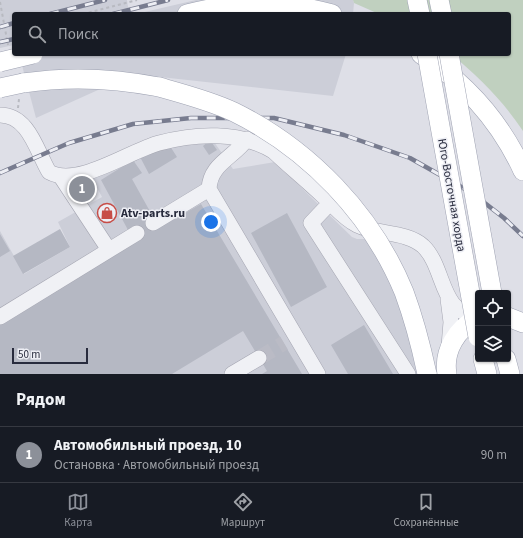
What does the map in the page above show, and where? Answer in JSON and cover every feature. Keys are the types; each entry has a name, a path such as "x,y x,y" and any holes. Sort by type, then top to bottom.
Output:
{"main road":[{"path":"417,0 420,12"},
{"path":"439,0 442,12"},
{"path":"196,12 228,5 272,3 324,12"},
{"path":"0,62 25,56"},
{"path":"424,56 463,85 479,102 507,142 523,171"},
{"name":"Юго-Восточная хорда","path":"427,56 476,326"},
{"name":"Юго-Восточная хорда","path":"449,56 491,290"},
{"path":"0,88 55,78 96,78 138,83 186,95 233,112 274,136 313,165 331,182 362,218 404,292 415,325 427,374"},
{"path":"511,318 523,323"},
{"path":"447,366 455,337 475,319"},
{"path":"483,362 486,374"},
{"path":"507,362 510,374"}],"street":[{"path":"0,114 18,119 31,136 49,172 61,177 81,174 159,143 205,136 228,136 247,139 261,144 273,151 349,221 358,226 407,238 422,245 434,261 450,302 458,310 475,316"},
{"path":"247,139 238,150 215,168 211,176 209,189 290,340 318,374"},
{"path":"61,177 109,250"},
{"path":"153,223 209,189"},
{"path":"330,203 311,223 408,374"},
{"path":"0,317 137,233"},
{"path":"447,366 452,322 448,296"},
{"path":"232,374 259,358"}],"path":[{"path":"91,12 137,0"}],"shaded area":[{"path":"0,0 127,0 129,12 12,12 12,45 0,48"},
{"path":"196,0 353,0 354,3 353,12 145,12"},
{"path":"20,56 345,56 333,96 151,76 98,90 36,118"},
{"path":"212,139 233,169 275,162 352,237 357,239 369,239 394,286 420,374 0,374 0,231 24,274 70,247 58,222 102,197 92,178 166,143"}],"green space":[{"path":"353,0 523,0 523,131 508,110 490,90 453,56 511,56 511,12 374,12 354,3"}],"building":[{"path":"210,140 217,150 209,155 203,146"},
{"path":"168,143 177,157 149,174 139,155"},
{"path":"133,160 142,173 132,179 152,215 157,229 201,204 302,374 262,374 267,371 243,331 172,374 0,374 0,323 141,239 133,226 128,230 101,180"},
{"path":"287,213 327,287 291,307 251,233"},
{"path":"60,229 70,247 23,274 13,256"},
{"path":"0,234 10,251 0,257"},
{"path":"364,325 393,374 348,374 331,345"}],"tunnel":[{"path":"259,358 284,343"}],"railway":[{"path":"58,12 105,0"},
{"path":"121,12 168,0"},
{"path":"0,27 12,24"},
{"path":"0,42 12,39"},
{"path":"0,173 69,143 133,124 191,118 274,118 344,135 410,158 472,193 504,218 523,236"}],"place":[{"name":"Автомобильный проезд, 10","path":"82,189"},
{"name":"Atv-parts.ru","path":"107,213"}]}
